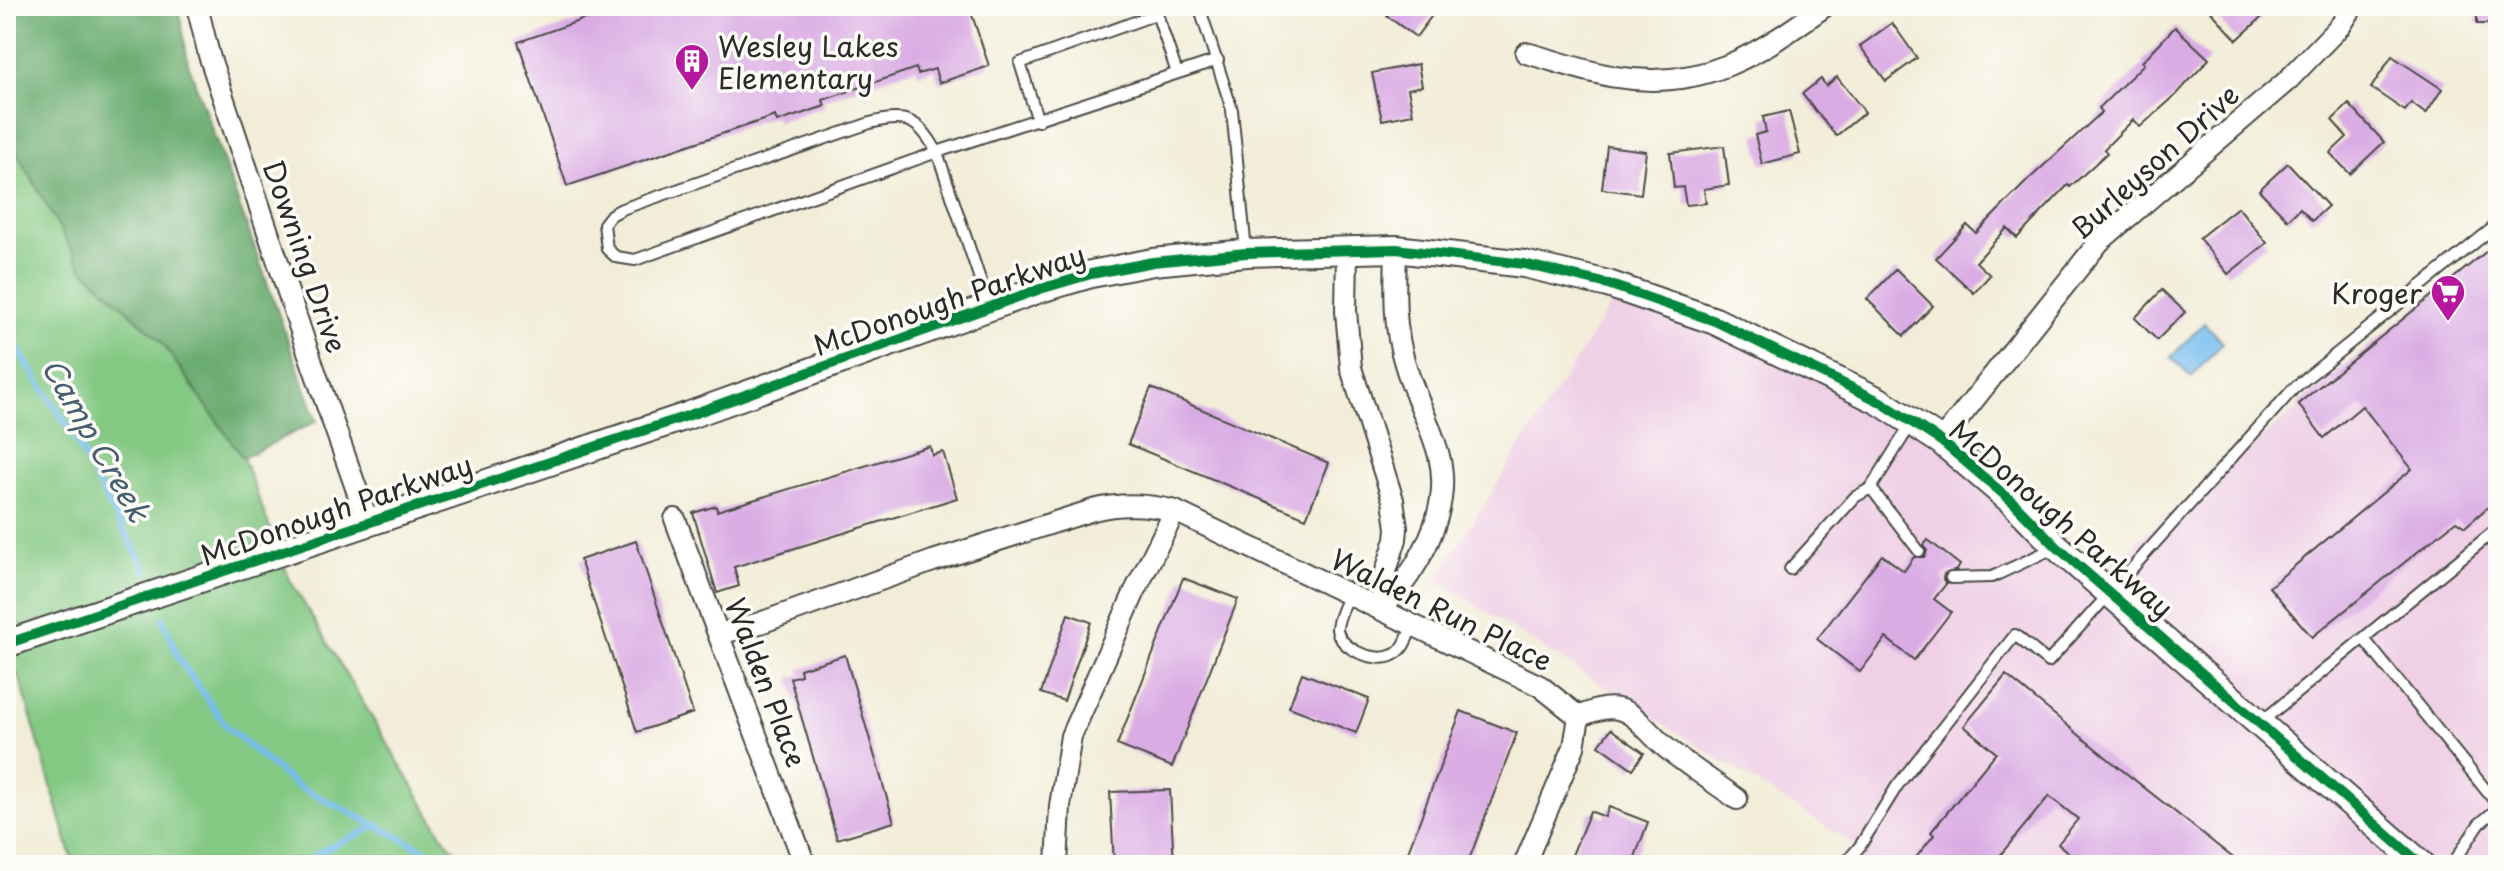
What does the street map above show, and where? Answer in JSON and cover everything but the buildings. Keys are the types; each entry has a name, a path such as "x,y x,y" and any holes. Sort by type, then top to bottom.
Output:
{"street":[{"name":"Downing Drive","path":"197,6 209,55 368,522"},
{"path":"1526,53 1614,77 1660,81 1690,78 1734,63 1775,42 1825,6"},
{"name":"Burleyson Drive","path":"1941,441 2099,242 2288,80 2341,25 2353,6"},
{"name":"McDonough Parkway","path":"6,644 687,416 1040,289 1153,262 1246,253 1396,249 1524,264 1608,284 1715,321 1851,387 1912,422 1941,441 2014,503 2057,547 2422,865"},
{"path":"1381,609 1402,587 1422,552 1440,511 1442,472 1437,449 1404,363 1397,329 1396,249"},
{"name":"Walden Run Place","path":"1347,250 1348,355 1393,500 1397,528 1384,578 1381,609"},
{"name":"Walden Run Place","path":"719,634 760,623 933,561 1093,510 1134,505 1175,511 1413,624 1540,686 1579,717"},
{"path":"1057,865 1060,806 1071,736 1135,591 1175,511"},
{"name":"Walden Place","path":"675,519 805,865"},
{"path":"1395,543 1422,552"},
{"path":"1524,865 1574,747 1579,717 1591,711 1610,709 1631,714 1666,749 1737,799"}],"lane":[{"path":"1199,6 1232,110 1246,253"},
{"path":"1038,121 1020,63 1157,14 1177,73"},
{"path":"989,306 937,152 925,131 903,119 870,123 622,209 611,215 604,224 607,249 616,257 635,260 937,152 1218,60"},
{"path":"1844,865 1860,846 1897,786 2015,635 2048,662 2294,388 2498,224"},
{"path":"1790,569 1855,497 1871,488 1912,422"},
{"path":"1871,488 1919,551"},
{"path":"2260,723 2498,528"},
{"path":"1951,578 1992,577 2057,547"},
{"path":"1349,594 1337,627 1341,640 1361,654 1382,658 1394,655 1403,648 1413,624"},
{"path":"2364,639 2498,806 2479,824 2452,865"}],"shaded area":[{"path":"2498,242 2498,865 1839,865 1855,845 1436,580 1620,290 1940,432 2084,585"}],"green space":[{"path":"6,6 179,6 188,63 317,421 243,458 160,340 82,268 6,133"},
{"path":"6,133 82,268 160,340 243,458 290,580 445,840 469,865 74,865 20,679 6,657"}],"water":[{"path":"2204,323 2223,343 2191,377 2171,357"}],"waterway":[{"name":"Camp Creek","path":"6,331 74,436 147,571"},
{"name":"Camp Creek","path":"163,619 179,659 227,727 272,766 297,786 455,865"},
{"path":"301,865 324,850 379,825"}],"cycle path":[{"path":"6,644 687,416 1040,289 1091,274 1153,262 1246,253 1396,249 1524,264 1608,284 1715,321 1879,401 1941,441 2014,503 2057,547 2422,865"}],"place":[{"name":"Wesley Lakes Elementary","path":"692,92"},
{"name":"Kroger","path":"2448,323"}]}
